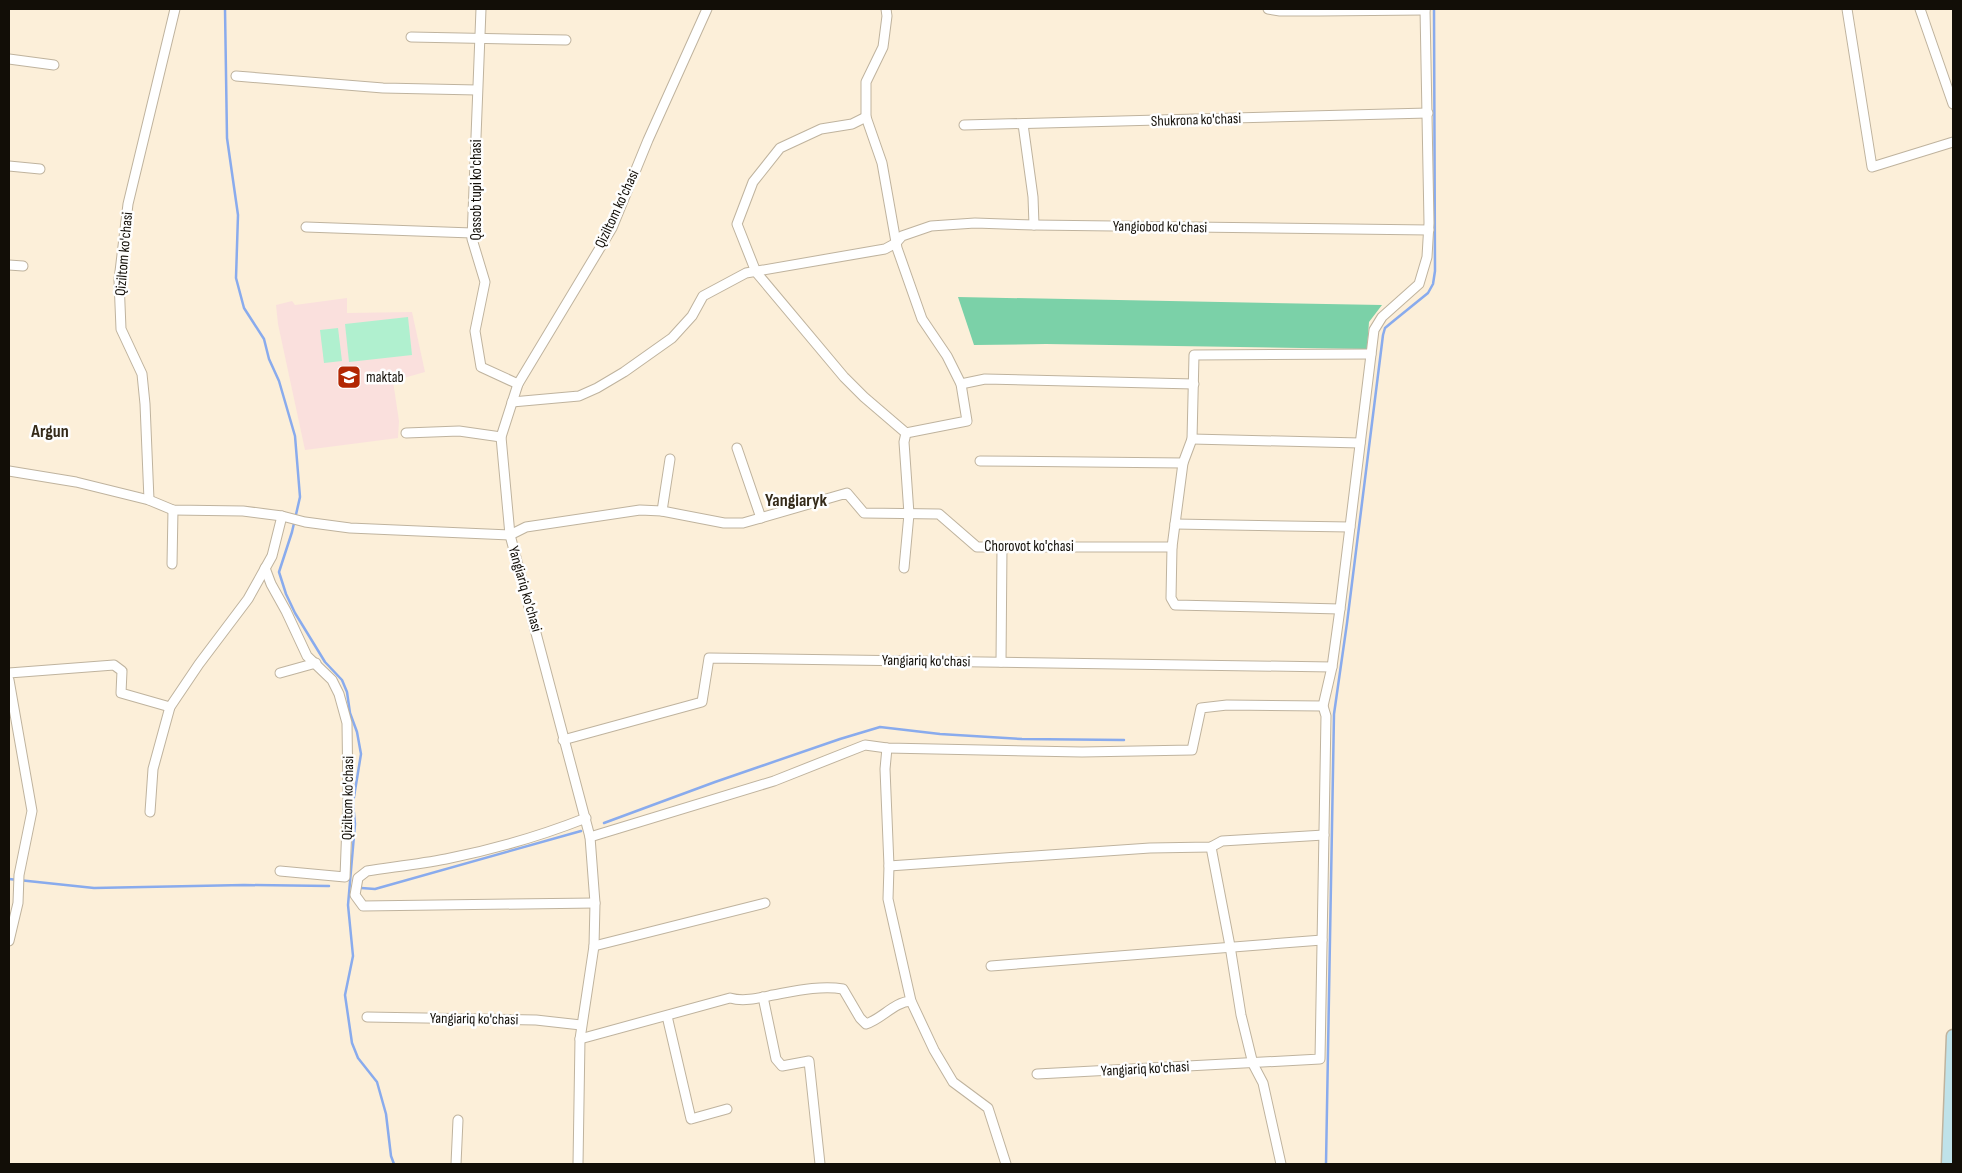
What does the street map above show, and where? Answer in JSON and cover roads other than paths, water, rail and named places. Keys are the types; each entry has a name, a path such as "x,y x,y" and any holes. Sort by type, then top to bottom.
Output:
{"street":[{"name":"Qiziltom ko'chasi","path":"149,500 142,374 121,329 119,280 128,204 175,9"},
{"name":"Qassob tupi ko'chasi","path":"481,9 472,239 485,282 475,331 480,367 518,384"},
{"name":"Qiziltom ko'chasi","path":"501,437 518,384 612,228 648,140 707,9"},
{"path":"886,9 887,16 882,47 866,82 866,117 882,163 896,243 922,319 947,356 961,384 967,420 906,433"},
{"path":"991,966 1322,940 1326,716 1323,706 1332,667 1340,609 1370,354 1374,330 1382,318 1419,284 1426,257 1429,230 1425,9 1268,9"},
{"path":"1847,9 1872,167 1953,142"},
{"path":"1920,9 1953,104"},
{"path":"411,36 566,40"},
{"path":"9,59 54,65"},
{"path":"236,76 383,88 477,90"},
{"name":"Shukrona ko'chasi","path":"964,125 1428,113"},
{"path":"866,117 852,124 821,129 780,148 753,182 737,224 756,272 844,377 906,433"},
{"path":"1023,124 1033,197 1034,226"},
{"path":"9,166 40,169"},
{"name":"Yangiobod ko'chasi","path":"896,243 902,236 930,226 976,223 1034,226 1429,230"},
{"path":"306,227 472,233"},
{"path":"512,402 579,396 597,388 624,372 672,338 692,316 703,296 746,273 885,249 896,243"},
{"path":"9,265 23,266"},
{"path":"1340,609 1175,605 1172,598 1172,547 1183,463 1192,440 1194,355 1370,354"},
{"path":"961,384 985,379 1194,384"},
{"path":"406,433 459,431 501,437"},
{"path":"904,568 909,514 904,442 906,433"},
{"name":"Yangiariq ko'chasi","path":"501,437 510,535 590,837"},
{"path":"1192,440 1360,442"},
{"path":"9,471 76,482 149,500 173,510 244,511 350,528 510,535 526,527 640,510 662,511 724,522 743,523 761,518 737,448"},
{"path":"662,511 670,459"},
{"path":"980,461 1183,463"},
{"name":"Chorovot ko'chasi","path":"761,518 847,493 864,513 939,514 977,547 1172,547"},
{"path":"172,564 173,510"},
{"path":"150,812 153,769 170,707 199,664 248,599 272,556 282,516"},
{"path":"1175,524 1350,528"},
{"path":"1001,662 1002,547"},
{"name":"Qiziltom ko'chasi","path":"265,568 306,656 316,663 332,680 339,694 347,723 348,797 345,876 280,871"},
{"name":"Yangiariq ko'chasi","path":"563,740 702,702 709,658 1332,667"},
{"path":"280,674 316,663"},
{"path":"9,673 114,665 122,671 121,693 170,707"},
{"path":"9,680 32,811 19,875 18,903 9,941"},
{"path":"578,1164 581,1025 594,946 595,903 590,837 774,781 865,745 887,748 1082,752 1192,750 1201,708 1227,705 1323,706"},
{"path":"887,748 885,769 889,866 888,899 911,1001 934,1050 953,1082 988,1108 1006,1164"},
{"path":"586,818 543,833 469,854 367,871 358,878 355,896 363,906 595,903"},
{"path":"889,866 1150,848 1211,847 1222,841 1324,835"},
{"path":"1211,847 1241,1015 1253,1064 1263,1083 1281,1164"},
{"path":"594,946 765,903"},
{"name":"Yangiariq ko'chasi","path":"1037,1074 1320,1059 1322,940"},
{"path":"580,1040 730,998 737,1000 832,987 843,989 860,1018 866,1024 876,1021 906,1001 911,1001"},
{"path":"763,997 776,1059 782,1066 808,1061 820,1164"},
{"path":"667,1016 691,1119 727,1109"},
{"name":"Yangiariq ko'chasi","path":"367,1017 536,1020 581,1025"},
{"path":"1948,1164 1953,1036"},
{"path":"456,1164 458,1120"}],"waterway":[{"path":"225,9 227,138 238,215 236,278 244,308 264,339 269,359 279,381 295,436 300,497 292,532 279,572 295,613 325,662 342,680 357,732 361,754 353,803 355,824 348,905 353,956 345,995 352,1043 358,1058 377,1082 386,1114 391,1156 394,1164"},
{"path":"1326,1164 1334,714 1383,335 1385,328 1428,293 1433,284 1435,271 1434,9"},
{"path":"604,823 715,782 880,727 940,734 1022,739 1124,740"},
{"path":"361,888 375,889 581,831"},
{"path":"9,879 94,888 244,885 329,886"}],"place":[{"name":"maktab","path":"349,377"}],"district":[{"name":"Argun","path":"50,431"},
{"name":"Yangiaryk","path":"796,500"}]}
